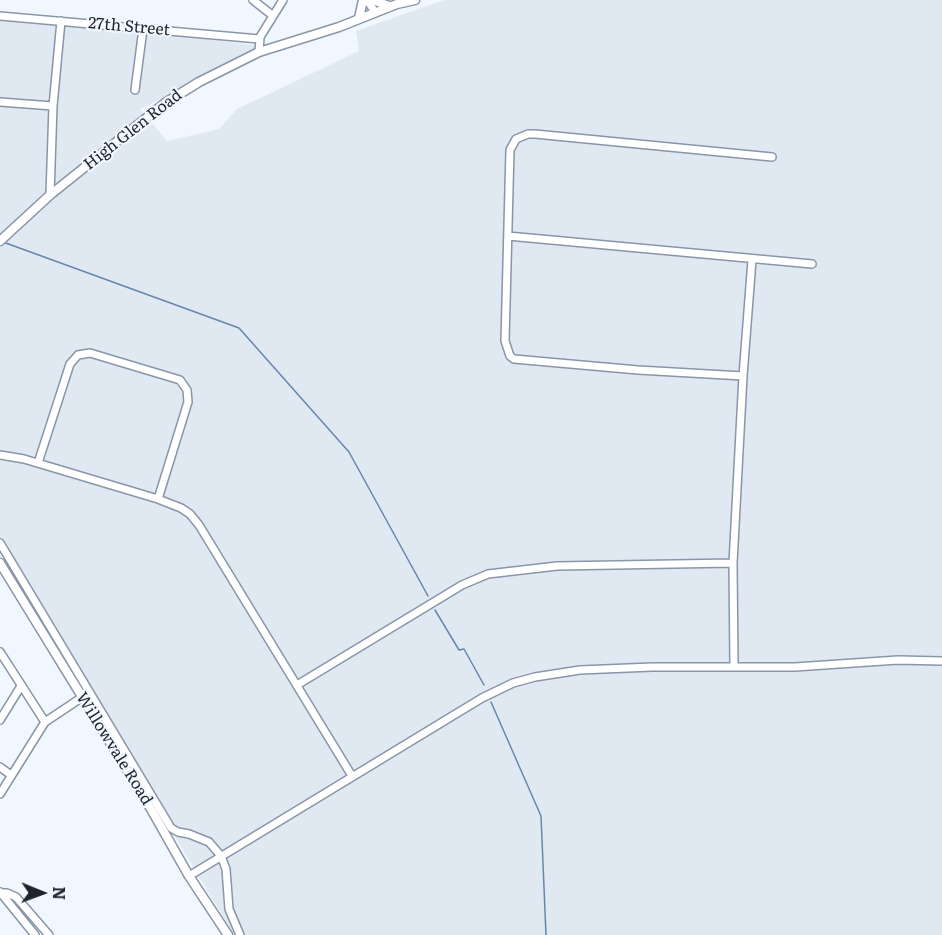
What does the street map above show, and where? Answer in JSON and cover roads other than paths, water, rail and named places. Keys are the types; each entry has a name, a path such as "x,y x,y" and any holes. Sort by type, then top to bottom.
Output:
{"main road":[{"path":"359,18 365,0"},
{"path":"373,0 390,6"},
{"name":"High Glen Road","path":"2,239 50,195 182,92 259,52 291,43 403,1 415,0"},
{"name":"Willowvale Road","path":"0,563 151,809 189,876 228,935"}],"street":[{"path":"254,0 272,15"},
{"path":"259,52 259,39 283,0"},
{"path":"365,0 375,12"},
{"name":"27th Street","path":"0,16 259,39"},
{"path":"50,195 53,106 61,21"},
{"path":"135,90 143,29"},
{"path":"0,102 53,106"},
{"path":"743,376 616,369 514,359 510,356 505,341 510,150 512,144 521,136 535,134 772,157"},
{"path":"508,236 812,264"},
{"path":"734,667 733,563 752,260"},
{"path":"38,463 73,358 84,353 100,356 180,380 187,390 188,402 158,499"},
{"path":"0,455 38,463 181,508 199,525 352,776"},
{"path":"0,543 171,828 209,842 221,856 226,869 229,909 240,935"},
{"path":"297,686 462,585 488,574 569,565 733,563"},
{"path":"0,652 45,722"},
{"path":"189,876 482,698 535,677 580,670 795,667 898,660 942,661"},
{"path":"0,720 21,686"},
{"path":"0,794 45,722 81,698"},
{"path":"0,767 11,775"},
{"path":"0,893 35,935"},
{"path":"0,893 16,897 49,935"}],"waterway":[{"path":"3,242 239,328 349,452 428,596"},
{"path":"435,610 459,650 464,649 484,685"},
{"path":"491,702 541,816 546,935"}]}
